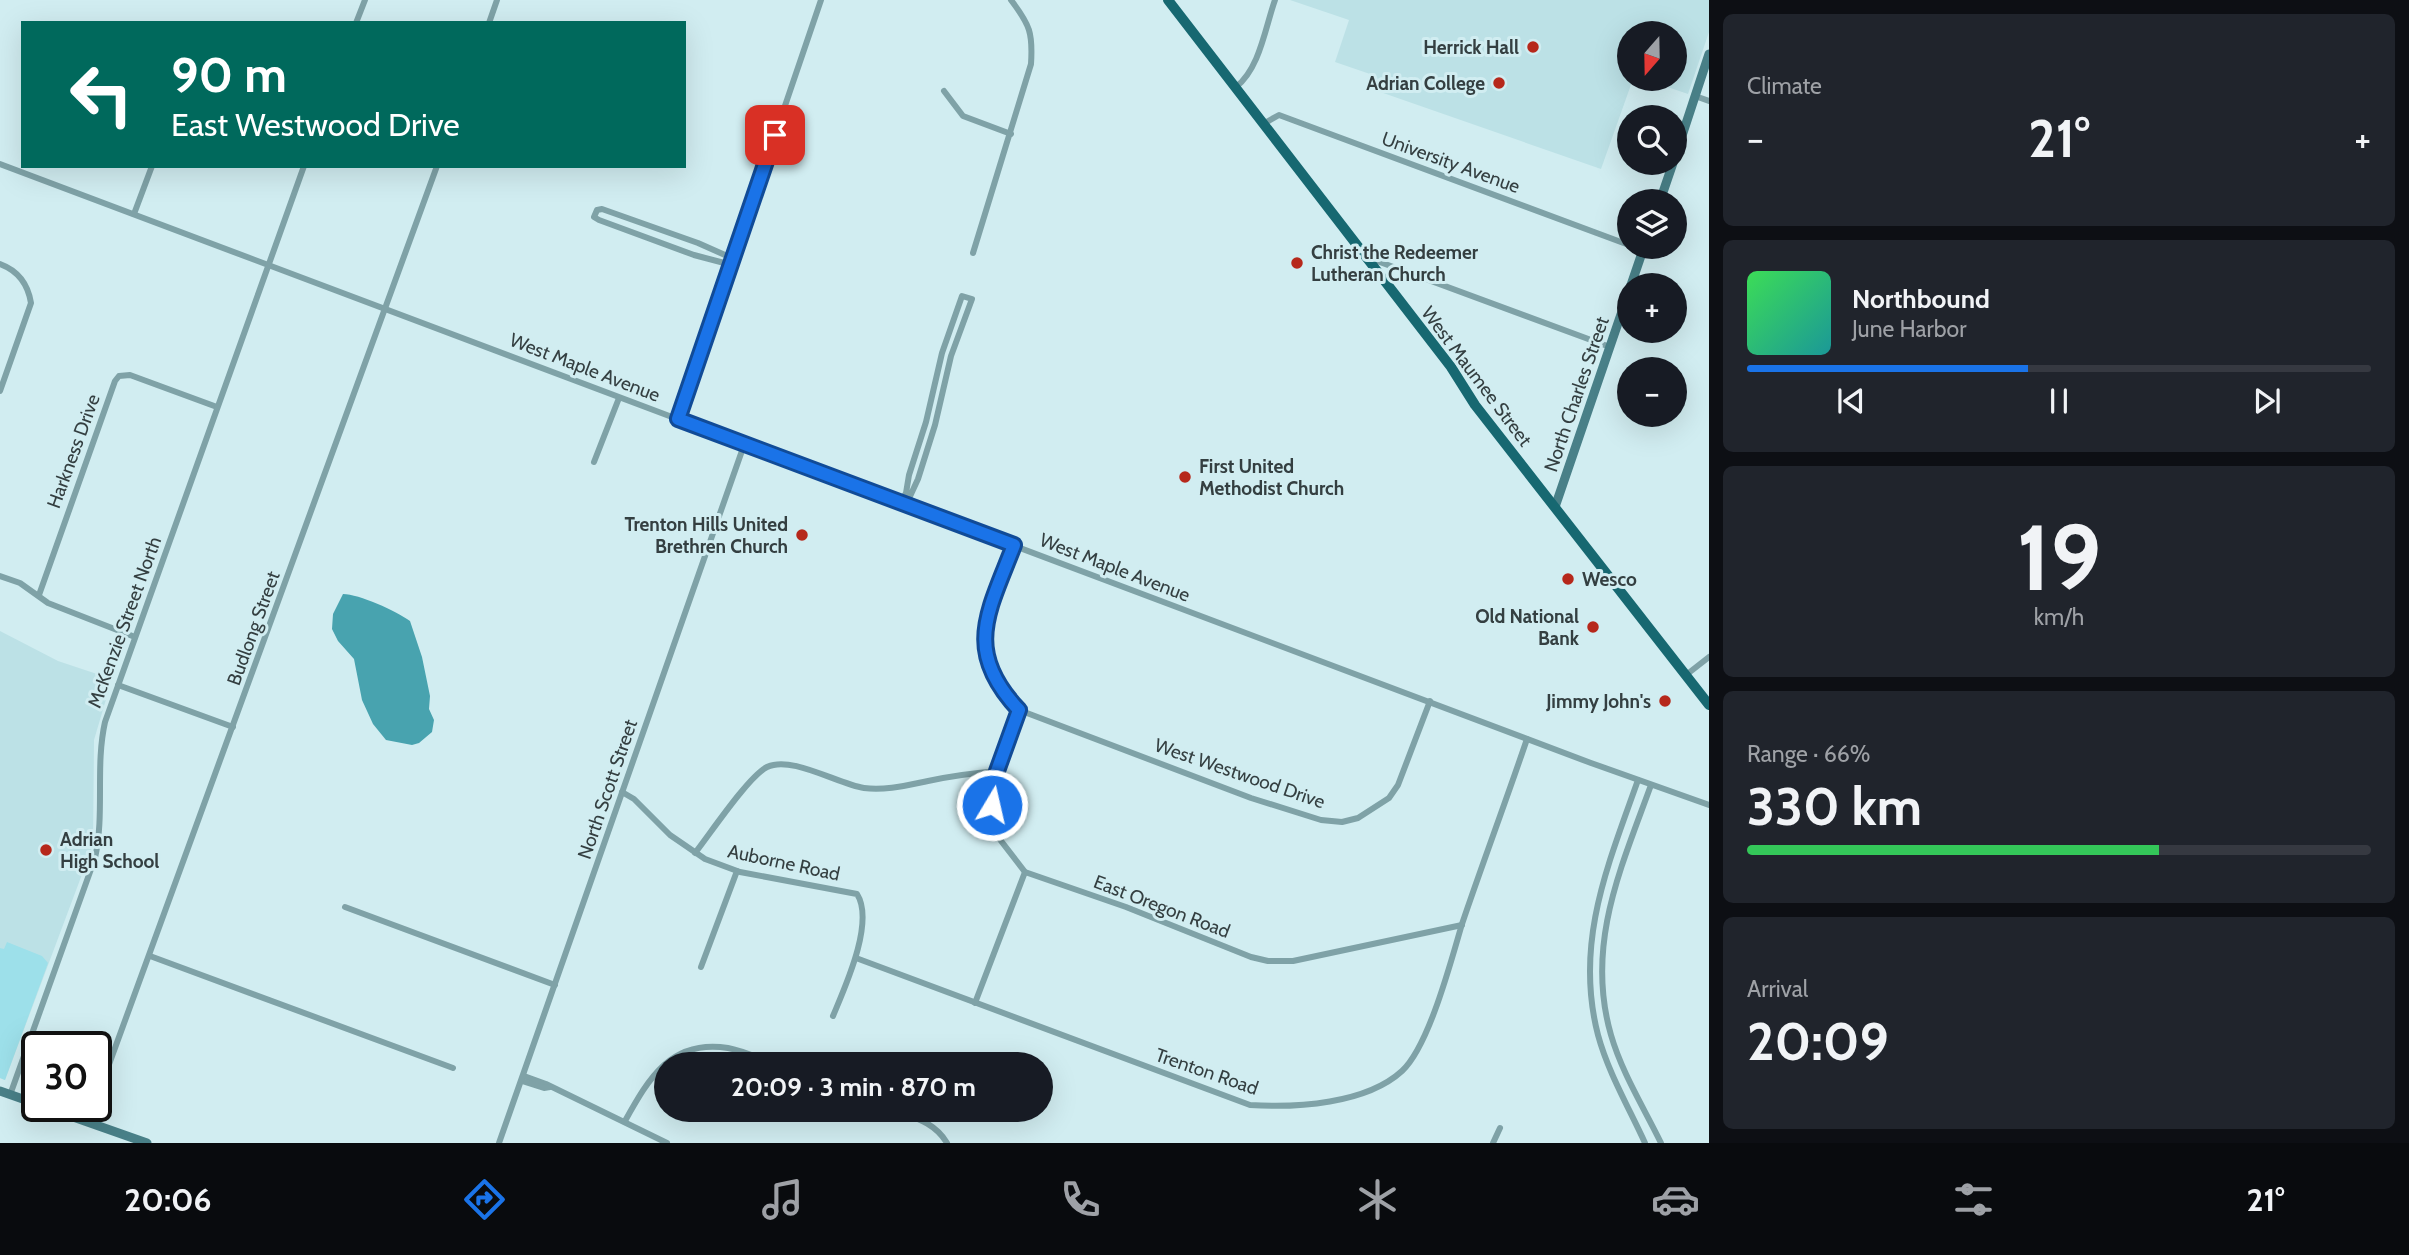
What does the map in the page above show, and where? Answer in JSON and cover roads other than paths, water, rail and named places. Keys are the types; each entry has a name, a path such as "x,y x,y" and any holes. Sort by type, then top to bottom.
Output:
{"main road":[{"name":"West Maumee Street","path":"1168,0 1451,367 1475,405 1709,705"}],"street":[{"path":"357,21 365,0"},
{"path":"490,21 497,0"},
{"path":"678,419 821,0"},
{"path":"973,253 1031,64 1033,41 1026,22 1011,0"},
{"path":"1236,87 1254,64 1275,0"},
{"path":"1687,120 1709,54"},
{"path":"944,91 963,116 1011,134"},
{"path":"1695,96 1709,101"},
{"name":"University Avenue","path":"1263,124 1279,115 1617,241"},
{"name":"West Maple Avenue","path":"0,164 1709,806"},
{"path":"134,214 151,168"},
{"name":"McKenzie Street North","path":"10,1095 95,858 99,841 99,752 105,722 303,168"},
{"name":"Budlong Street","path":"112,1057 436,168"},
{"path":"601,209 651,226 733,262 694,255 594,217 597,210 601,209"},
{"path":"647,237 651,226"},
{"path":"1364,257 1610,347"},
{"path":"0,264 29,287 31,303 0,391"},
{"path":"962,296 972,299 951,356 936,425 918,479 903,504 942,353 962,296"},
{"name":"North Charles Street","path":"1555,508 1617,326"},
{"path":"942,353 951,356"},
{"name":"Harkness Drive","path":"39,595 119,376 130,375 217,407"},
{"path":"594,462 620,397"},
{"path":"926,422 936,425"},
{"name":"North Scott Street","path":"499,1143 744,445"},
{"path":"975,1003 1025,872 1004,847 994,827 992,793 1019,710 1007,698 990,670 984,641 987,619 1014,545"},
{"path":"0,576 20,583 48,603 135,637"},
{"path":"1685,675 1709,657"},
{"path":"118,685 233,727"},
{"name":"West Westwood Drive","path":"1019,710 1251,798 1321,820 1342,822 1358,818 1389,799 1398,785 1430,701"},
{"name":"Trenton Road","path":"856,958 1250,1105 1274,1107 1313,1103 1361,1093 1390,1080 1403,1070 1422,1040 1527,739"},
{"path":"695,853 744,790 768,767 792,765 842,783 867,788 897,787 997,771"},
{"path":"1638,780 1601,883 1590,957 1591,998 1598,1037 1645,1143"},
{"path":"1651,785 1612,892 1603,943 1603,989 1608,1024 1617,1050 1661,1143"},
{"name":"Auborne Road","path":"622,792 643,807 670,835 695,853 737,871 857,894 862,903 863,919 856,958"},
{"path":"701,967 737,871"},
{"name":"East Oregon Road","path":"1025,872 1268,961 1293,961 1462,925"},
{"path":"345,907 555,985"},
{"path":"1594,917 1607,918"},
{"path":"150,956 453,1068"},
{"path":"834,1016 856,958"},
{"path":"686,1052 710,1046 740,1052"},
{"path":"1605,1055 1617,1050"},
{"path":"625,1121 654,1074"},
{"path":"523,1078 550,1087 667,1143"},
{"path":"0,1091 21,1099"},
{"path":"89,1122 147,1143"},
{"path":"928,1122 940,1132 947,1143"},
{"path":"1493,1143 1500,1128"}],"place":[{"name":"Herrick Hall","path":"1533,47"},
{"name":"Adrian College","path":"1499,83"},
{"name":"Christ the Redeemer Lutheran Church","path":"1297,263"},
{"name":"First United Methodist Church","path":"1185,477"},
{"name":"Trenton Hills United Brethren Church","path":"802,535"},
{"name":"Wesco","path":"1568,579"},
{"name":"Old National Bank","path":"1593,627"},
{"name":"Jimmy John's","path":"1665,701"},
{"name":"Adrian High School","path":"46,850"}]}
